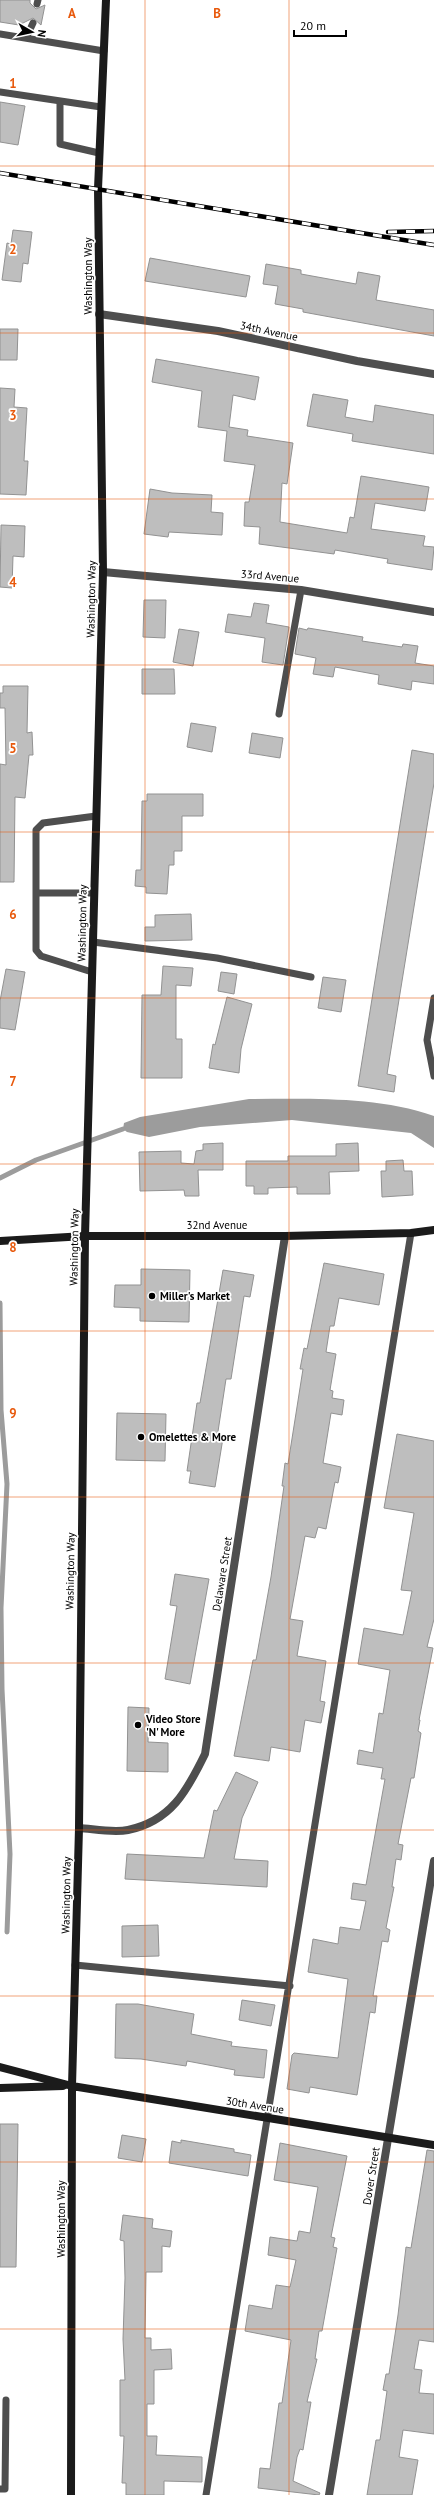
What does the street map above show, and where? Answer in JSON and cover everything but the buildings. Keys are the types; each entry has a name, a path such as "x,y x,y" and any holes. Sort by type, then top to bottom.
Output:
{"main road":[{"name":"Washington Way","path":"71,2495 72,2086 79,1828 85,1236 103,572 99,314 101,108 106,0"},
{"name":"32nd Avenue","path":"0,1241 85,1236 285,1236 411,1233 434,1230"},
{"name":"30th Avenue","path":"0,2067 72,2086 434,2145"},
{"name":"30th Avenue","path":"0,2088 72,2086"}],"street":[{"name":"34th Avenue","path":"99,314 218,331 357,361 434,374"},
{"name":"33rd Avenue","path":"103,572 301,590 434,612"},
{"name":"Delaware Street","path":"79,1828 127,1830 157,1820 178,1802 193,1779 205,1754 285,1236"},
{"name":"Dover Street","path":"329,2495 434,1861"}],"lane":[{"path":"26,38 33,23"},
{"path":"0,34 104,51"},
{"path":"0,92 101,108"},
{"path":"60,102 60,144 100,153"},
{"path":"279,714 301,590"},
{"path":"92,972 41,956 36,950 36,830 43,824 96,816"},
{"path":"36,893 94,893"},
{"path":"93,942 217,958 311,977"},
{"path":"434,998 427,1040 434,1076"},
{"path":"206,2495 290,1986 411,1233"},
{"path":"75,1965 290,1986"},
{"path":"0,2489 5,2489 6,2400"}],"shaded area":[{"path":"249,1099 343,1100 389,1105 412,1110 434,1116 434,1148 411,1133 292,1120 200,1127 149,1137 127,1132 123,1129 124,1123 140,1117"}],"waterway":[{"path":"0,1178 36,1160 123,1129"},
{"path":"0,1303 1,1410 7,1484 1,1608 2,1689 10,1854 7,1932"}],"railway":[{"path":"0,173 434,245"},
{"path":"388,232 434,231"}],"place":[{"name":"Miller's Market","path":"152,1296"},
{"name":"Omelettes & More","path":"141,1437"},
{"name":"Video Store 'N' More","path":"138,1725"}]}
